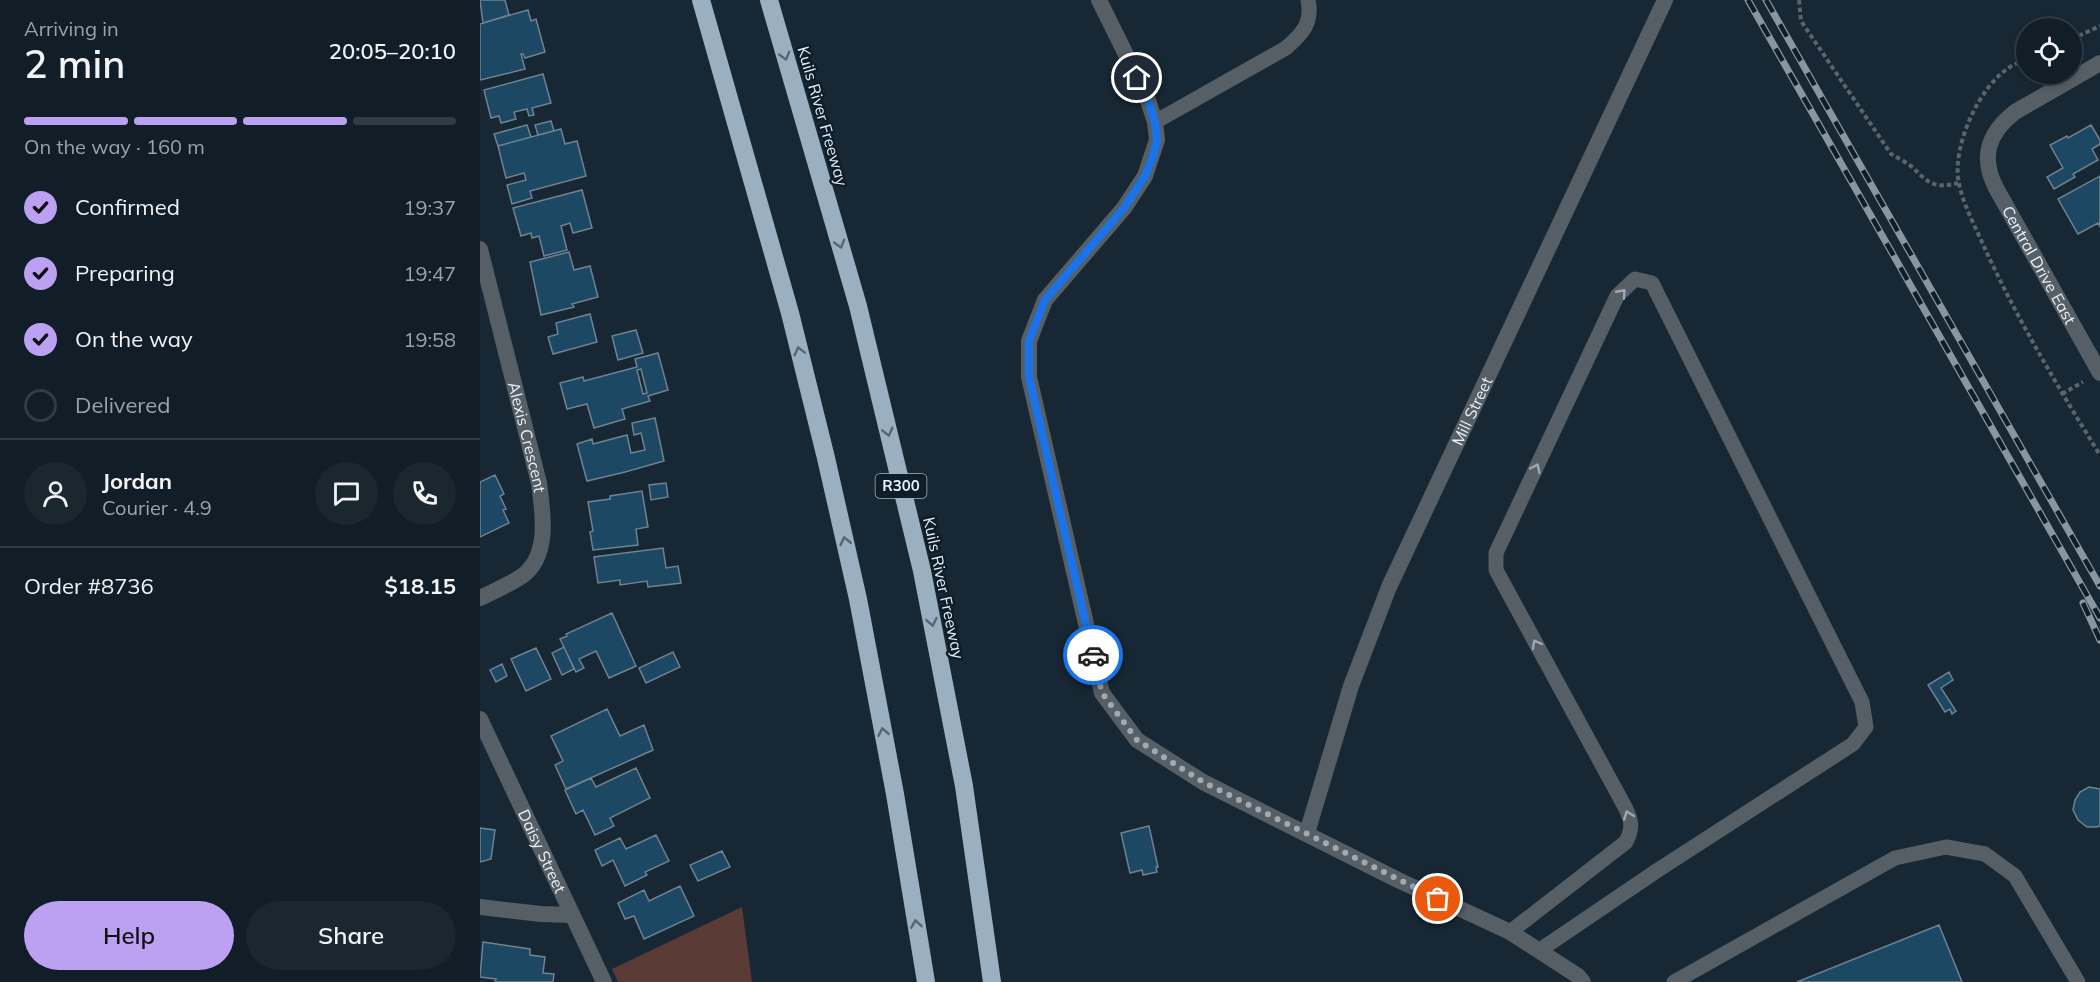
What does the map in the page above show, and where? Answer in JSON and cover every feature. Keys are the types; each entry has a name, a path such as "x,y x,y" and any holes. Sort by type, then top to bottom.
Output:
{"highway":[{"path":"701,0 790,313 858,599 895,794 926,982"},
{"name":"Kuils River Freeway","path":"769,0 858,306 922,571 964,786 992,982"}],"street":[{"path":"1098,0 1147,97 1155,122 1157,140 1145,176 1124,208 1045,300 1029,341 1029,377 1102,693 1137,740 1203,782 1398,880 1510,932 1578,976 1583,982"},
{"name":"Mill Street","path":"1307,833 1351,686 1389,586 1665,0"},
{"name":"Central Drive East","path":"2100,63 2015,112 2002,122 1990,142 1987,162 1991,180 2100,372"},
{"name":"Alexis Crescent","path":"480,249 534,462 543,518 540,548 533,563 523,575 480,598"},
{"name":"Daisy Street","path":"480,719 604,982"},
{"path":"480,907 572,915"}],"lane":[{"path":"1155,122 1286,48 1303,32 1310,18 1308,0"},
{"path":"1510,932 1626,842 1631,831 1631,820 1496,570 1495,561 1496,553 1617,296 1635,279 1652,283 1862,702 1866,727 1853,744 1540,950"},
{"path":"1674,982 1895,858 1946,847 1985,854 2015,876 2078,982"}],"path":[{"path":"1799,0 1801,21 1891,154 1910,165 1927,183 1944,187 1958,183"},
{"path":"2082,34 2100,26"}],"shaded area":[{"path":"742,907 752,982 618,982 612,969"}],"building":[{"path":"480,0 505,0 509,15 483,23"},
{"path":"528,10 531,21 536,19 545,52 525,58 521,54 525,69 480,80 480,24"},
{"path":"543,74 551,103 532,108 534,115 529,116 527,109 514,112 516,119 501,123 499,116 491,118 484,90"},
{"path":"551,121 554,131 538,135 535,125"},
{"path":"527,125 531,137 498,146 494,134"},
{"path":"2091,125 2100,140 2100,144 2092,149 2098,160 2073,174 2075,177 2054,189 2047,177 2063,168 2050,145"},
{"path":"561,129 565,144 577,141 586,176 530,191 532,198 512,204 507,185 526,180 524,173 506,178 498,146"},
{"path":"2100,176 2100,227 2098,223 2078,234 2058,199"},
{"path":"582,190 592,228 573,233 570,223 561,226 567,250 544,256 539,236 532,238 531,233 521,236 513,208"},
{"path":"569,252 574,270 590,266 598,297 572,304 574,307 541,315 530,262"},
{"path":"590,314 597,342 553,354 548,337 558,334 556,323"},
{"path":"636,330 643,353 618,360 612,336"},
{"path":"658,353 668,390 648,396 650,401 622,409 625,419 594,428 587,404 567,409 560,383 583,377 584,381 637,367 635,359","holes":["641,369 647,393 643,394 637,370"]},
{"path":"655,418 664,461 587,481 577,444 592,439 593,444 627,435 631,453 645,450 641,433 634,435 632,423"},
{"path":"495,475 504,494 500,496 509,523 480,537 480,482"},
{"path":"666,483 668,497 651,500 649,485"},
{"path":"642,491 648,527 636,529 638,545 593,550 590,532 593,531 588,502"},
{"path":"663,548 666,568 678,566 681,583 648,587 647,581 620,585 620,580 598,583 594,557"},
{"path":"612,613 636,666 609,678 596,651 579,659 584,668 576,672 560,639"},
{"path":"564,647 574,669 562,675 552,653"},
{"path":"536,648 551,679 526,691 511,659"},
{"path":"673,652 680,667 646,683 639,668"},
{"path":"502,664 507,676 496,682 490,670"},
{"path":"1949,672 1953,680 1941,688 1956,711 1952,714 1950,709 1945,712 1928,685"},
{"path":"607,709 620,736 644,725 653,750 566,789 555,765 563,761 551,736"},
{"path":"636,768 650,798 610,818 614,826 595,835 583,810 576,814 565,790 591,778 596,787"},
{"path":"2089,787 2100,789 2100,826 2096,827 2087,827 2078,820 2073,810 2080,792"},
{"path":"1149,826 1158,867 1156,867 1157,872 1143,875 1142,870 1130,873 1121,833"},
{"path":"480,828 495,830 491,859 480,862"},
{"path":"656,835 669,861 645,872 647,875 625,886 613,860 602,866 595,850 620,838 626,849"},
{"path":"722,851 730,867 698,881 690,865"},
{"path":"680,886 694,916 644,939 634,916 625,919 618,903 644,890 649,901"},
{"path":"1939,925 1962,982 1797,982"},
{"path":"483,942 530,949 530,955 545,957 543,973 554,974 553,982 495,982 496,979 480,977"}],"railway":[{"path":"1748,0 2100,618"},
{"path":"1766,0 2100,586"},
{"path":"2083,603 2100,640"}],"way so far":[{"path":"1093,655 1102,693 1137,740 1203,782 1438,899"}],"route":[{"path":"1093,655 1029,377 1029,341 1045,300 1124,208 1145,176 1153,157 1157,140 1155,122 1147,97 1137,78"}]}
